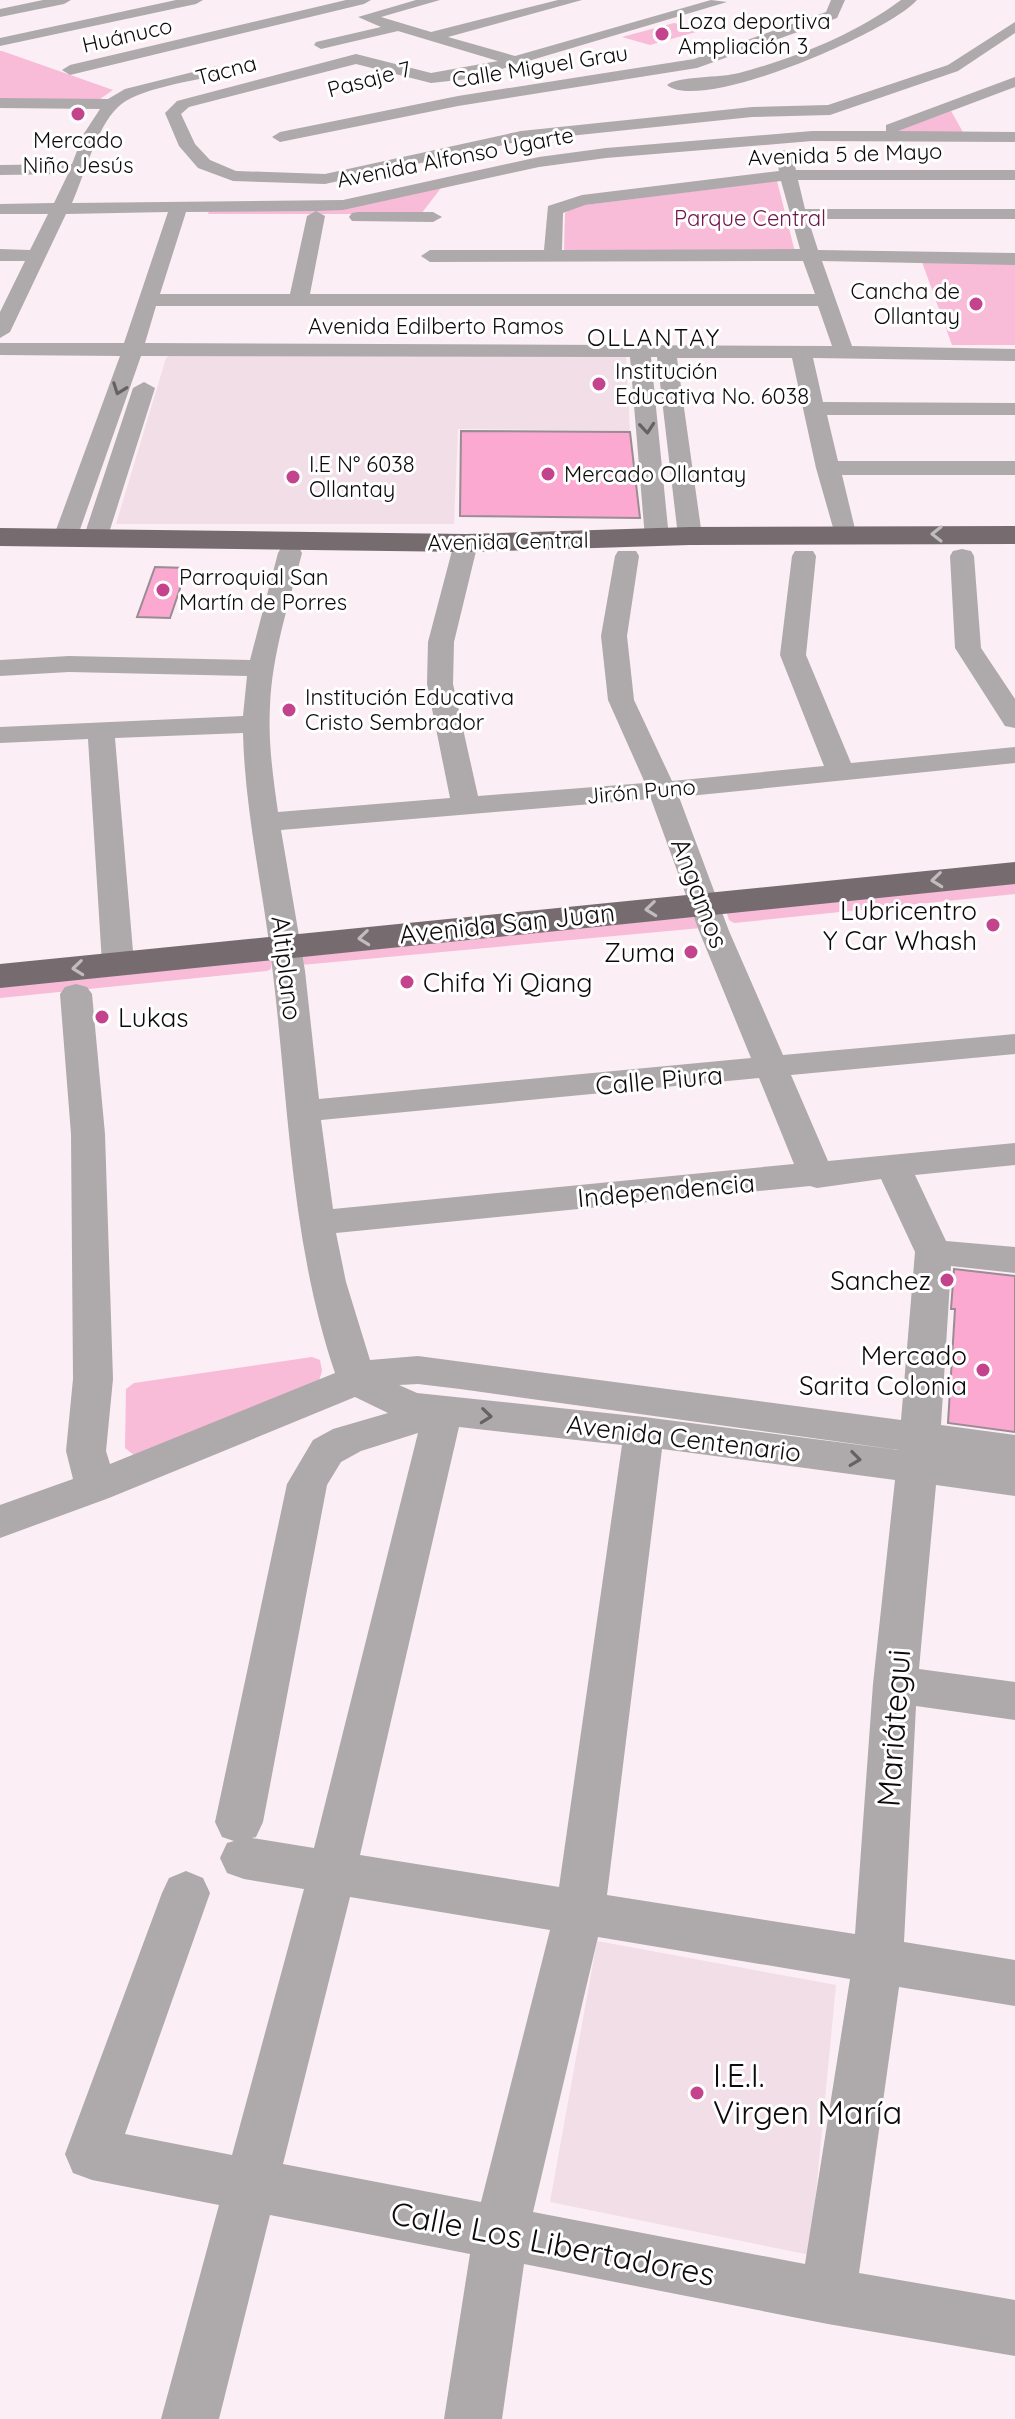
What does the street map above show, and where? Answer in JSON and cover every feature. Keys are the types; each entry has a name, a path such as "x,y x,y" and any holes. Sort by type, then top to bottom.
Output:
{"main road":[{"name":"Avenida Central","path":"0,549 290,553 465,549 690,536 844,533 1015,535"},
{"name":"Avenida Central","path":"0,537 627,556 1015,557"},
{"name":"Avenida San Juan","path":"0,1001 76,994 287,959 709,917 1015,873"},
{"name":"Avenida San Juan","path":"709,917 1015,901"},
{"name":"Avenida San Juan","path":"0,976 118,963 287,959"}],"street":[{"path":"0,13 64,0"},
{"path":"0,43 196,0"},
{"name":"Huánuco","path":"131,92 63,68 151,52 364,0"},
{"path":"363,17 433,0"},
{"path":"431,36 575,0"},
{"path":"637,74 586,54 600,36 720,2 711,0"},
{"path":"737,90 768,68 894,15 910,0"},
{"path":"344,4 363,17 515,61"},
{"path":"494,4 523,13"},
{"name":"Calle Miguel Grau","path":"281,132 313,130 458,101 697,63 832,15 840,5"},
{"path":"272,8 298,17"},
{"path":"645,8 717,23"},
{"path":"150,10 251,41"},
{"path":"788,10 789,21 799,28"},
{"path":"75,26 100,35"},
{"path":"968,72 1015,26"},
{"path":"302,50 398,27"},
{"path":"742,29 773,37"},
{"path":"600,36 628,44"},
{"name":"Pasaje 7","path":"409,90 515,61 553,42 586,54"},
{"path":"0,43 28,55"},
{"path":"126,43 151,52"},
{"path":"656,51 697,63"},
{"name":"Tacna","path":"354,175 325,179 233,176 204,164 187,146 173,113 176,108 193,101 361,58 431,78 489,68"},
{"path":"0,332 79,169 91,135 111,104 131,92 228,68"},
{"path":"320,160 354,175 521,136 752,112 830,110 968,72 1013,82"},
{"path":"868,136 1013,82"},
{"path":"545,88 737,90 830,110"},
{"path":"545,88 566,109 596,128"},
{"path":"737,90 753,108 752,112"},
{"path":"458,101 521,136"},
{"name":"Pasaje 7","path":"281,132 367,102"},
{"path":"0,103 111,104"},
{"path":"647,104 672,120"},
{"path":"956,105 1000,105"},
{"path":"313,130 339,142"},
{"path":"281,132 296,147"},
{"name":"Avenida Alfonso Ugarte","path":"0,209 186,212 343,205 553,160 780,138 1015,137"},
{"path":"780,138 797,214 844,352"},
{"path":"364,154 389,166"},
{"path":"0,170 79,169"},
{"name":"Avenida 5 de Mayo","path":"553,256 554,210 582,200 790,175 1015,175"},
{"path":"430,257 441,197 457,181"},
{"path":"186,212 316,216 430,257 826,300"},
{"path":"65,538 149,300 186,212"},
{"path":"95,539 171,300 186,212"},
{"path":"797,214 1015,214"},
{"path":"299,300 316,216"},
{"path":"0,255 38,256"},
{"path":"149,300 299,300 430,257 811,255 1015,259"},
{"name":"Avenida Edilberto Ramos","path":"0,349 1015,355"},
{"path":"640,351 657,538"},
{"path":"666,351 690,536"},
{"path":"801,352 844,533"},
{"path":"816,408 1015,409"},
{"path":"105,428 131,430"},
{"path":"827,468 1015,468"},
{"path":"465,549 441,642 440,684 466,805"},
{"name":"Altiplano","path":"290,553 262,668 255,724 287,959 316,1223 344,1346 358,1382"},
{"name":"Angamos","path":"627,556 614,636 621,700 662,790 709,917 817,1176"},
{"path":"804,556 793,655 840,771"},
{"path":"962,556 968,648 1015,720"},
{"path":"0,668 69,664 262,668"},
{"path":"0,735 255,724"},
{"path":"101,730 118,963"},
{"name":"Jirón Puno","path":"266,822 662,790 1015,755"},
{"path":"76,994 88,1134 93,1379 86,1451 95,1487"},
{"name":"Calle Piura","path":"302,1111 771,1070 1015,1044"},
{"name":"Independencia","path":"316,1223 817,1176 1015,1154"},
{"name":"Mariátegui","path":"828,2296 877,1961 895,1684 918,1452 933,1252 893,1167"},
{"path":"933,1252 1015,1260"},
{"name":"Avenida Centenario","path":"0,1522 95,1487 380,1371 418,1370 918,1452 1015,1480"},
{"name":"Avenida Centenario","path":"358,1382 411,1407 644,1432 918,1452 1015,1450"},
{"path":"443,1411 347,1440 327,1451 307,1484 241,1840 332,1874 1015,1983"},
{"path":"190,2419 332,1874 443,1411"},
{"path":"473,2419 501,2232 579,1914 644,1432"},
{"path":"895,1684 1015,1701"},
{"name":"Calle Los Libertadores","path":"186,1893 92,2154 828,2296 1015,2328"}],"shaded area":[{"name":"I.E N° 6038 Ollantay","path":"626,355 630,431 458,429 454,524 116,524 169,356"},
{"name":"I.E.I. Virgen María","path":"597,1941 836,1985 810,2255 550,2202"}],"green space":[{"name":"Loza deportiva Ampliación 3","path":"674,23 703,30 650,45 622,37"},
{"path":"0,51 113,90 100,99 0,99"},
{"path":"951,111 964,134 896,131"},
{"name":"Parque Central","path":"777,181 795,252 564,251 565,213 576,206"},
{"path":"441,188 421,214 208,214 209,211 329,208"},
{"name":"Cancha de Ollantay","path":"922,262 1015,263 1015,345 952,345"},
{"path":"1015,878 1015,894 734,923 729,920 726,910"},
{"path":"694,914 701,928 301,965 302,953"},
{"path":"272,959 271,969 267,971 0,998 0,985"},
{"path":"312,1357 320,1360 322,1371 319,1381 135,1456 125,1448 126,1389 134,1383"}],"building":[{"name":"Mercado Ollantay","path":"461,431 630,432 640,518 460,516"},
{"name":"Parroquial San Martín de Porres","path":"155,567 187,568 170,618 137,617"},
{"name":"Mercado Sarita Colonia","path":"954,1269 1015,1276 1015,1432 948,1423 955,1309 951,1309"}],"place":[{"name":"Loza deportiva Ampliación 3","path":"662,34"},
{"name":"Mercado Niño Jesús","path":"78,114"},
{"name":"Cancha de Ollantay","path":"976,304"},
{"name":"Institución Educativa No. 6038","path":"599,384"},
{"name":"Mercado Ollantay","path":"548,474"},
{"name":"I.E N° 6038 Ollantay","path":"293,477"},
{"name":"Parroquial San Martín de Porres","path":"163,590"},
{"name":"Institución Educativa Cristo Sembrador","path":"289,710"},
{"name":"Lubricentro Y Car Whash","path":"993,925"},
{"name":"Zuma","path":"691,952"},
{"name":"Chifa Yi Qiang","path":"407,982"},
{"name":"Lukas","path":"102,1017"},
{"name":"Sanchez","path":"947,1280"},
{"name":"Mercado Sarita Colonia","path":"983,1370"},
{"name":"I.E.I. Virgen María","path":"697,2093"}],"district":[{"name":"OLLANTAY","path":"654,337"}]}
